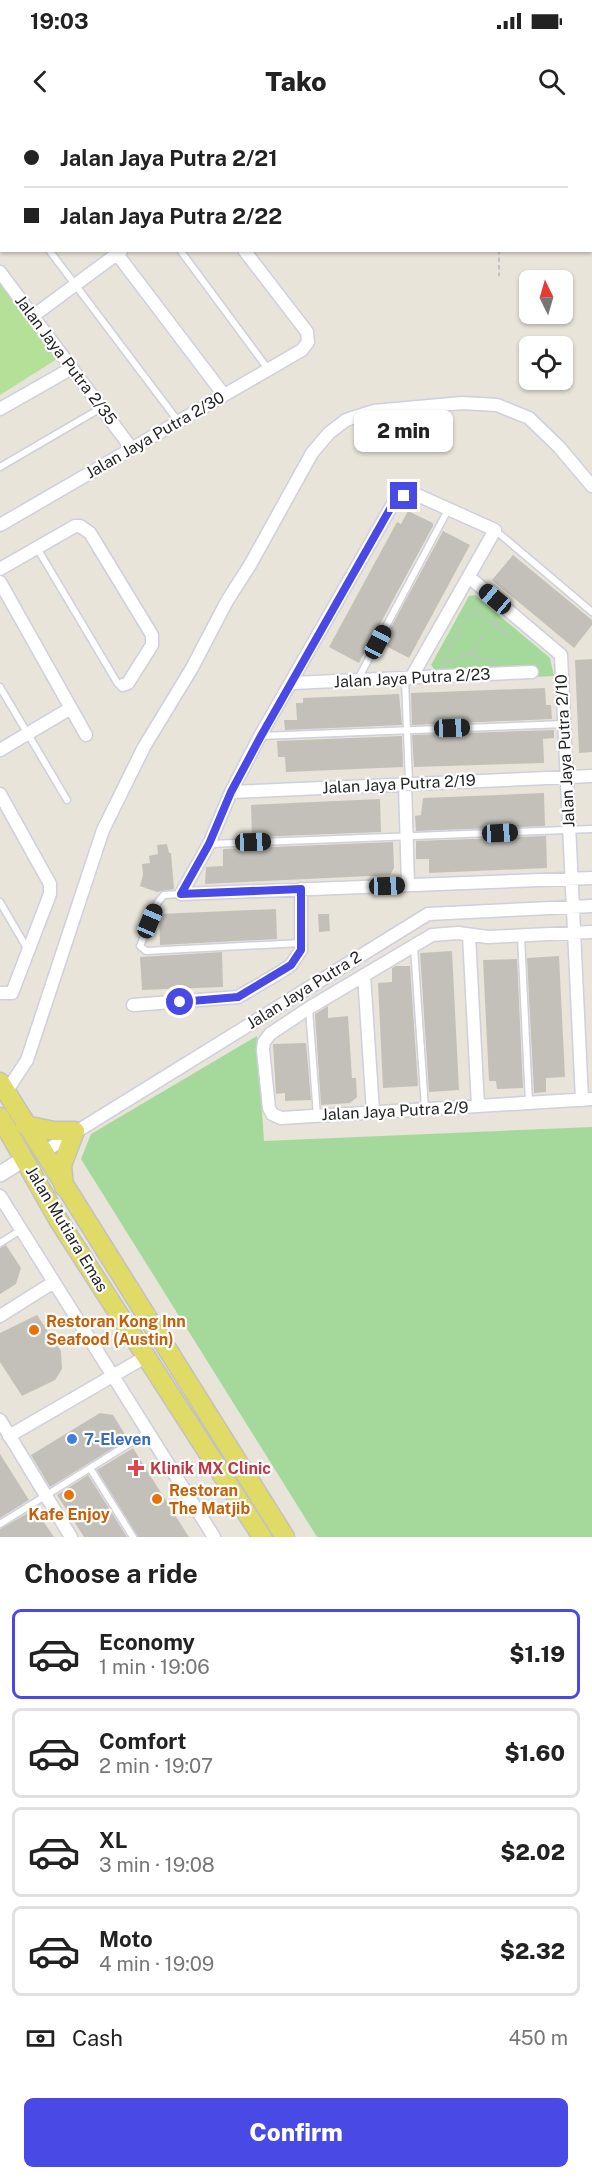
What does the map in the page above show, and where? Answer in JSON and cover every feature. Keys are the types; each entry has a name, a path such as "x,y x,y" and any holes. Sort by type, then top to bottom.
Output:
{"main road":[{"name":"Jalan Mutiara Emas","path":"3,1087 11,1125 24,1159 50,1206 262,1537"},
{"path":"11,1125 54,1131 75,1131 62,1165 64,1189"},
{"path":"11,1125 30,1152 42,1153 40,1167 49,1194 50,1206"},
{"name":"Jalan Mutiara Emas","path":"42,1153 285,1537"}],"street":[{"path":"33,316 118,252 224,395"},
{"name":"Jalan Jaya Putra 2/30","path":"0,525 302,350 308,342 307,332 246,252"},
{"name":"Jalan Jaya Putra 2/35","path":"0,272 132,449"},
{"path":"0,409 72,368"},
{"path":"3,1087 27,1060 103,830 144,747 192,668 227,601 250,565 312,453 329,433 346,420 374,411 462,403 497,405 529,418 559,447 592,486"},
{"path":"181,894 209,844 231,792 261,736 394,502 415,494 449,507 495,530 408,679"},
{"path":"0,569 75,526 80,526 90,533 152,635 152,645 128,683 123,685"},
{"name":"Jalan Jaya Putra 2/10","path":"469,576 561,655 572,907 587,1099"},
{"path":"0,582 86,735"},
{"name":"Jalan Jaya Putra 2/23","path":"293,683 532,672"},
{"path":"0,750 71,708"},
{"name":"Jalan Jaya Putra 2/19","path":"231,792 592,776"},
{"path":"407,784 408,885"},
{"path":"0,794 50,884 50,894 28,950 6,993"},
{"path":"181,894 592,878"},
{"path":"133,1005 238,997 291,965 301,950 301,889"},
{"name":"Jalan Jaya Putra 2","path":"42,1153 419,919 440,912 592,906"},
{"path":"309,1008 432,935 521,936 592,932"},
{"path":"469,935 478,1106"},
{"path":"364,975 374,1112"},
{"name":"Jalan Jaya Putra 2/9","path":"309,1008 270,1034 264,1042 269,1108 272,1114 281,1118 587,1099"},
{"path":"0,1174 24,1159"},
{"path":"0,1196 213,1537"},
{"path":"0,1316 54,1282"},
{"path":"9,1436 147,1356"},
{"path":"0,1420 71,1537"}],"lane":[{"path":"50,252 179,422"},
{"path":"181,252 269,369"},
{"path":"0,467 101,408"},
{"path":"357,681 449,507"},
{"path":"495,530 592,612"},
{"path":"37,548 118,684 123,685"},
{"path":"407,784 408,679"},
{"path":"0,687 67,800"},
{"path":"261,736 564,724"},
{"path":"209,844 592,829"},
{"path":"181,894 164,895 158,902 140,946 146,951 301,944"},
{"path":"0,902 28,950"},
{"path":"521,936 529,1103"},
{"path":"414,946 425,1109"},
{"path":"309,1008 316,1116"},
{"path":"0,1243 22,1230"},
{"path":"0,1524 148,1432"},
{"path":"90,1468 133,1537"}],"path":[{"path":"499,252 499,276"},
{"path":"489,630 508,610"},
{"path":"484,634 471,653 452,659 441,669 447,653 454,646 459,629 468,622 473,612 477,611 512,637"}],"green space":[{"path":"0,282 57,359 0,395"},
{"path":"475,595 550,658 554,676 536,677 535,666 435,670 431,665 469,596"},
{"path":"257,1036 264,1141 592,1127 592,1537 317,1537 81,1159 91,1134"}],"building":[{"path":"408,511 433,523 433,526 359,663 329,647 397,522 401,524"},
{"path":"443,531 470,545 409,658 382,644"},
{"path":"513,555 592,620 592,625 574,648 492,580"},
{"path":"592,659 592,752 579,753 575,660"},
{"path":"545,688 546,705 551,705 552,719 412,725 411,693"},
{"path":"399,694 402,725 285,730 284,720 297,720 296,703 303,703 303,698"},
{"path":"554,730 554,738 543,739 544,763 414,767 412,735"},
{"path":"402,736 403,767 286,772 285,757 278,757 277,741"},
{"path":"544,793 545,826 416,831 415,816 421,815 423,798"},
{"path":"380,799 381,832 252,837 251,805"},
{"path":"546,836 547,868 429,873 429,859 416,859 416,841"},
{"path":"393,842 394,868 390,875 205,884 206,867 223,866 223,849"},
{"path":"167,844 169,853 171,853 174,889 157,892 140,886 143,875 142,864 150,863 149,856 158,854 157,845"},
{"path":"276,909 277,939 160,945 159,914"},
{"path":"318,914 329,914 330,931 319,932"},
{"path":"452,951 459,1090 429,1092 420,953"},
{"path":"222,952 223,987 142,990 140,957"},
{"path":"559,956 565,1077 546,1078 546,1092 534,1093 527,958"},
{"path":"517,959 523,1088 497,1089 496,1081 489,1081 483,960"},
{"path":"410,966 418,1086 383,1088 378,983 392,982 392,968"},
{"path":"328,1006 328,1018 348,1016 352,1078 356,1078 357,1097 350,1103 321,1105 315,1014"},
{"path":"306,1043 311,1100 285,1101 285,1093 276,1094 273,1044"},
{"path":"6,1245 21,1268 16,1284 0,1294 0,1248"},
{"path":"37,1315 61,1351 62,1369 55,1380 22,1396 0,1362 0,1333"},
{"path":"100,1413 113,1415 128,1439 50,1487 31,1455"},
{"path":"133,1448 189,1537 138,1537 97,1470"},
{"path":"0,1454 29,1500 0,1518"},
{"path":"88,1475 127,1537 84,1537 57,1495"},
{"path":"35,1509 54,1537 0,1537 0,1529"}],"place":[{"name":"Restoran Kong Inn Seafood (Austin)","path":"34,1330"},
{"name":"7-Eleven","path":"72,1439"},
{"name":"Klinik MX Clinic","path":"136,1468"},
{"name":"Kafe Enjoy","path":"69,1495"},
{"name":"Restoran The Matjib","path":"157,1499"}],"route":[{"path":"180,1002 227,1000 238,997 291,965 301,950 301,889 181,894 209,844 231,792 261,736 394,502 404,496"}]}
